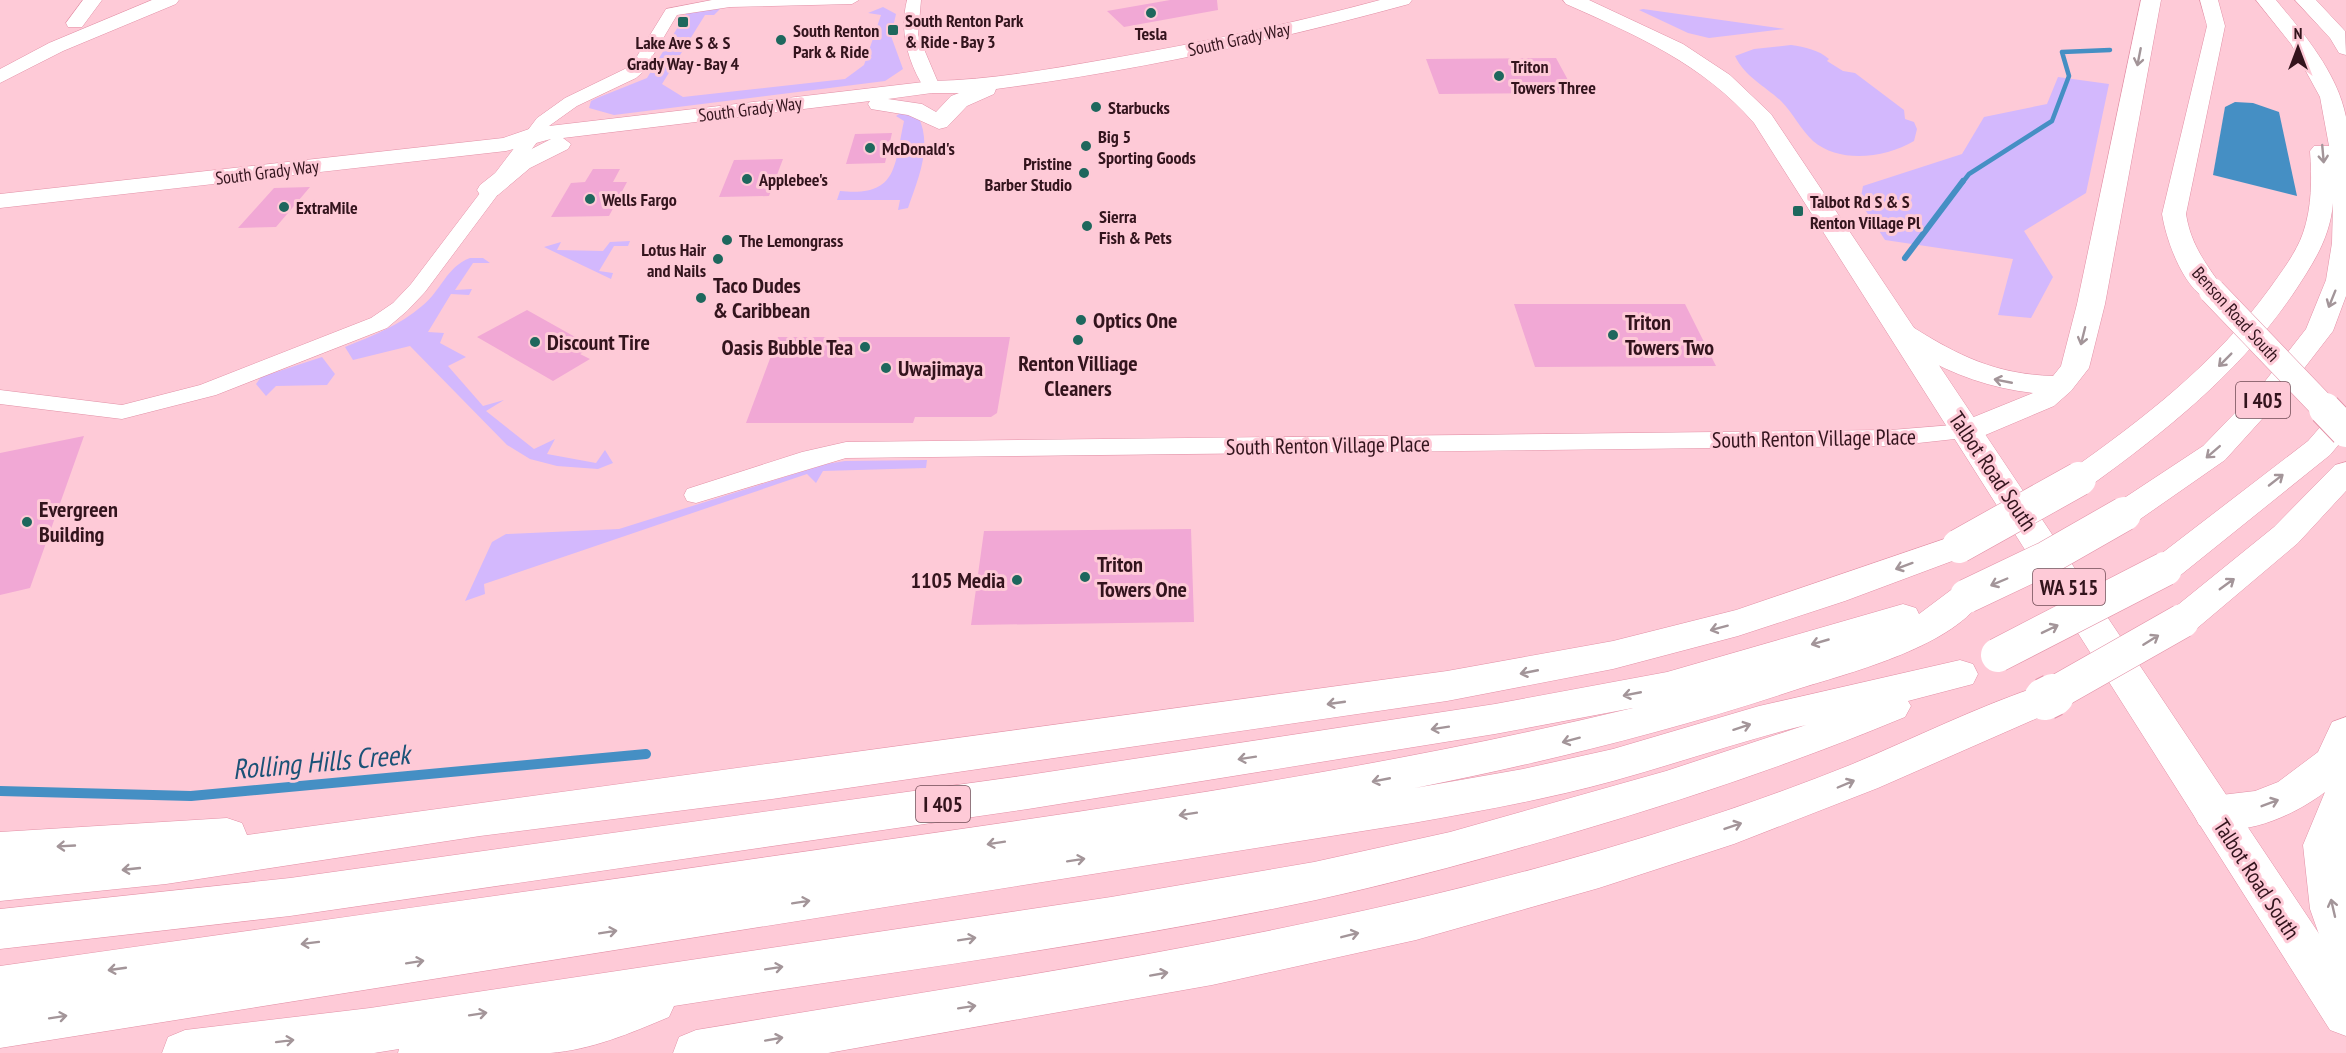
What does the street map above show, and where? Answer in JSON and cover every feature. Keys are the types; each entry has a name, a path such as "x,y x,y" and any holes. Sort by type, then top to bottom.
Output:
{"main road":[{"path":"0,60 75,23 132,0"},
{"path":"0,77 56,47 169,0"},
{"name":"South Grady Way","path":"932,87 962,78 1218,37 1275,24 1277,18 1365,3 1402,0"},
{"name":"Talbot Road South","path":"1572,0 1672,46 1723,78 1763,119 2346,1014"},
{"path":"1965,432 2036,403 2061,385 2075,368 2091,304 2151,0"},
{"name":"I 405","path":"0,928 338,890 1028,792 1495,719 1667,687 1967,596 2064,551 2124,514 2214,453 2272,391 2319,331 2339,280 2345,243 2343,157 2331,97 2320,72 2300,42 2266,0"},
{"path":"2305,0 2338,35 2346,49"},
{"path":"2321,0 2346,24"},
{"name":"South Grady Way","path":"0,201 506,144 532,135 932,87 970,88 1170,53 1174,47 1209,38 1365,3"},
{"path":"820,101 899,105 921,112 939,122 965,97 1007,82"},
{"path":"0,882 166,865 480,819 1374,698 1529,672 1670,641 1748,620 1833,592 1959,546 2079,479 2137,439 2213,372 2268,311 2303,258 2316,230 2324,167 2320,128 2331,97"},
{"path":"489,190 522,163 542,152 622,125"},
{"name":"South Grady Way","path":"0,188 511,131 532,135"},
{"path":"406,155 477,159 487,166 489,190"},
{"path":"1901,332 1942,358 1983,377 2025,385 2061,385"},
{"path":"185,1053 370,1031 1111,917 1314,881 1450,850 1666,788 1783,750 1866,718 1960,674 2165,569 2319,448 2346,417"},
{"path":"696,1053 1258,957 1515,894 1657,851 1791,806 1886,767 1991,719 2045,699 2137,649 2182,621 2286,535 2346,472"},
{"path":"0,1026 363,954 1197,812 1472,762 1545,746 1761,688 1899,639 1947,616 1967,596"},
{"path":"0,987 154,963 363,954 1281,828 1523,786 1686,745 1759,721 1960,674"},
{"path":"2213,813 2257,808 2292,794 2333,763 2346,733"},
{"path":"2346,788 2324,845 2332,909 2344,943 2346,964"},
{"path":"0,850 480,819"},
{"path":"421,1053 593,1023 724,976"}],"street":[{"path":"75,23 93,0"},
{"path":"0,397 122,412 208,390 379,323 400,307 418,288 489,190 545,119 571,102 630,75 637,69 670,12 678,7 706,0 852,0"},
{"path":"914,0 907,21 911,40 932,87"},
{"name":"Benson Road South","path":"2209,0 2216,26 2174,214 2175,227 2191,265 2212,291 2346,431"},
{"path":"571,102 593,128"},
{"name":"South Renton Village Place","path":"696,495 811,458 846,450 1891,438 1965,432"}],"shaded area":[{"path":"719,7 720,9 714,15 705,15 662,84 683,97 845,79 864,65 881,15 868,13 883,7 896,14 891,36 903,69 885,81 614,115 589,108 591,101 647,78 687,12"},
{"path":"1639,10 1785,29 1709,38 1688,33"},
{"path":"1791,45 1821,53 1829,59 1827,61 1843,71 1855,73 1904,110 1905,119 1914,122 1917,129 1914,141 1876,155 1849,156 1824,148 1813,141 1785,106 1744,70 1735,56 1754,49"},
{"path":"2058,77 2109,84 2086,193 2024,231 2053,277 2031,318 1998,315 2013,259 1885,240 1860,202 1863,186 1962,154 1984,117 2047,104"},
{"path":"905,110 918,116 924,139 922,162 908,208 898,210 900,200 837,200 840,191 859,192 873,189 883,184 890,176 895,165 904,121 896,116"},
{"path":"630,241 628,246 614,246 599,271 613,273 611,279 544,247 561,242 557,250 603,251 610,242"},
{"path":"470,258 483,258 490,263 473,263 455,290 472,289 469,295 451,294 428,332 444,333 440,343 466,357 448,366 483,406 504,400 486,411 534,449 555,439 547,454 596,463 605,450 613,463 598,469 557,466 530,459 507,445 410,346 353,360 345,347 385,330 413,313 429,300 455,267"},
{"path":"322,357 335,374 327,385 276,386 266,396 256,384 261,377"},
{"path":"927,460 926,468 823,471 816,483 807,474 484,584 485,594 465,601 492,542 506,534 619,529 826,464 845,461"}],"water":[{"path":"2235,102 2253,103 2279,112 2297,196 2213,175 2225,107"}],"building":[{"name":"Tesla","path":"1170,0 1217,0 1218,10 1124,27 1107,11"},
{"name":"Triton Towers Three","path":"1556,58 1575,93 1439,94 1426,59"},
{"name":"McDonald's","path":"892,133 885,163 846,164 855,134"},
{"name":"Applebee's","path":"783,159 769,196 719,197 734,160"},
{"name":"Wells Fargo","path":"593,169 620,169 613,182 627,182 609,216 551,217 571,183 585,182"},
{"path":"310,187 276,227 238,228 274,188"},
{"name":"Triton Towers Two","path":"1514,304 1685,304 1716,366 1535,367"},
{"name":"Discount Tire","path":"527,310 593,347 580,354 590,359 553,381 477,337"},
{"name":"Uwajimaya","path":"778,337 1010,337 997,413 991,417 915,417 913,423 746,423"},
{"name":"Evergreen Building","path":"84,436 30,588 0,595 0,453"},
{"name":"Triton Towers One","path":"1191,529 1194,622 971,625 984,531"}],"waterway":[{"path":"1962,183 1969,174 2052,121 2069,76 2062,52 2110,50"},
{"path":"1905,258 1963,181"},
{"name":"Rolling Hills Creek","path":"0,791 191,796 646,754"}],"place":[{"name":"Tesla","path":"1151,13"},
{"name":"Lake Ave S & S Grady Way - Bay 4","path":"683,22"},
{"name":"South Renton Park & Ride - Bay 3","path":"893,30"},
{"name":"South Renton Park & Ride","path":"781,40"},
{"name":"Triton Towers Three","path":"1499,76"},
{"name":"Starbucks","path":"1096,107"},
{"name":"Big 5 Sporting Goods","path":"1086,146"},
{"name":"McDonald's","path":"870,148"},
{"name":"Pristine Barber Studio","path":"1084,173"},
{"name":"Applebee's","path":"747,179"},
{"name":"Wells Fargo","path":"590,199"},
{"name":"ExtraMile","path":"284,207"},
{"name":"Talbot Rd S & S Renton Village Pl","path":"1798,211"},
{"name":"Sierra Fish & Pets","path":"1087,226"},
{"name":"The Lemongrass","path":"727,240"},
{"name":"Lotus Hair and Nails","path":"718,259"},
{"name":"Taco Dudes & Caribbean","path":"701,298"},
{"name":"Optics One","path":"1081,320"},
{"name":"Triton Towers Two","path":"1613,335"},
{"name":"Renton Villiage Cleaners","path":"1078,340"},
{"name":"Discount Tire","path":"535,342"},
{"name":"Oasis Bubble Tea","path":"865,347"},
{"name":"Uwajimaya","path":"886,368"},
{"name":"Evergreen Building","path":"27,522"},
{"name":"Triton Towers One","path":"1085,577"},
{"name":"1105 Media","path":"1017,580"}]}
